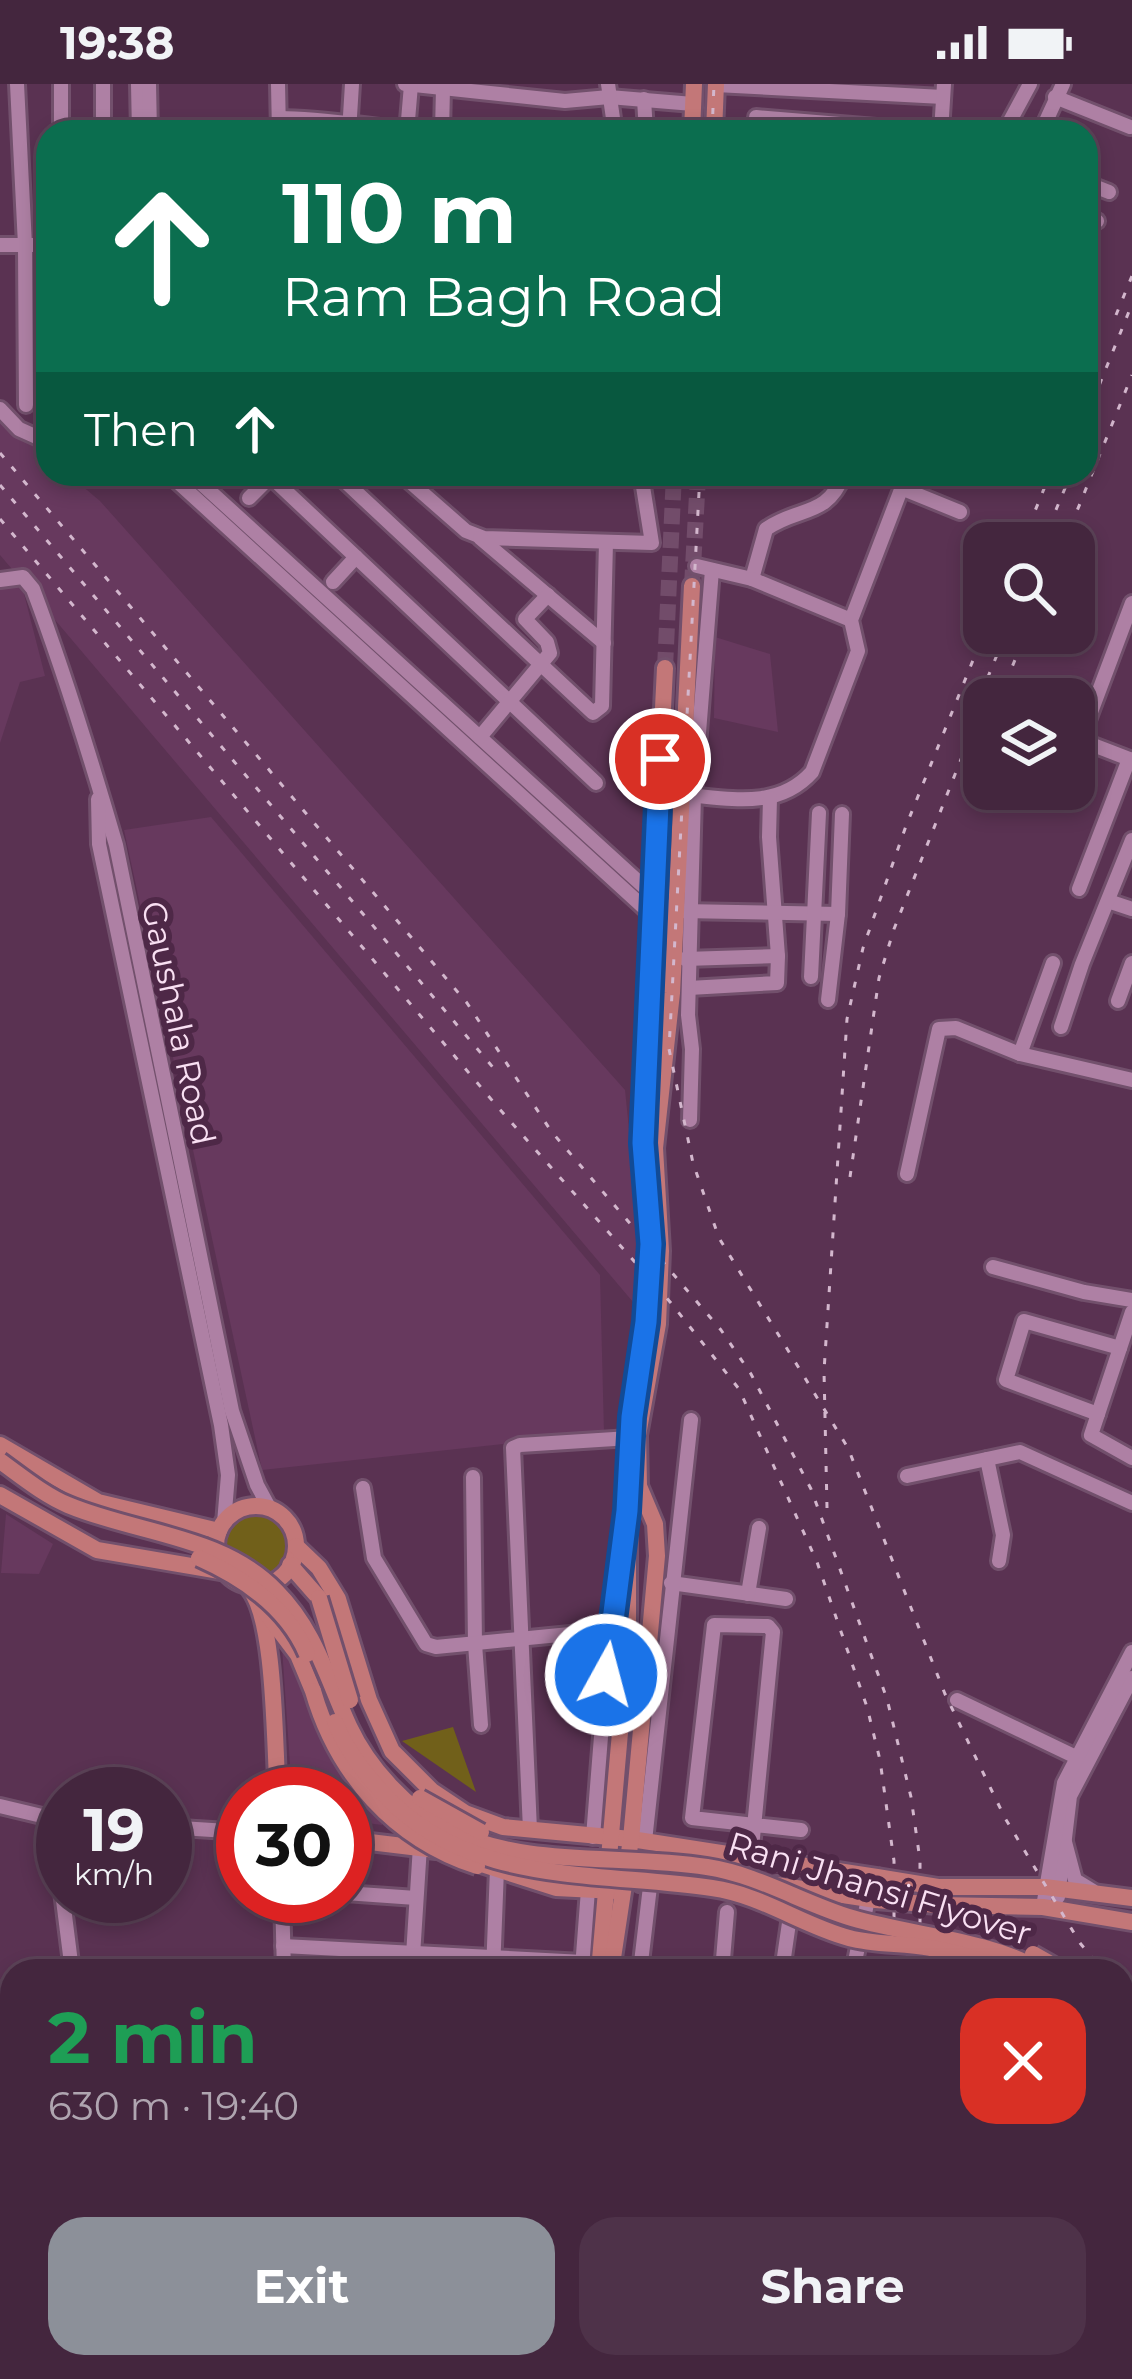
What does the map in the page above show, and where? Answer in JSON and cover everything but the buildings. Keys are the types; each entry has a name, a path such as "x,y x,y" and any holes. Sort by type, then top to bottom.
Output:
{"main road":[{"path":"692,120 694,84"},
{"path":"714,120 716,84"},
{"path":"630,1839 627,1511 658,1324 661,1252 655,1148 682,959 675,936 681,913 688,795 692,586"},
{"path":"591,1959 630,1839 654,1599 657,1534 633,1484 630,1438 651,1244 643,1143 665,668"},
{"path":"0,1444 98,1502 221,1527"},
{"name":"Rani Jhansi Flyover","path":"0,1461 65,1504 188,1541 238,1562 274,1588 312,1637 350,1727 369,1759 399,1794 444,1828 526,1862"},
{"name":"Rani Jhansi Flyover","path":"0,1475 60,1514 183,1550 232,1573 266,1598 302,1643 339,1732 361,1768 392,1804 439,1839 503,1864 706,1866 766,1881 851,1918 976,1959"},
{"path":"0,1495 97,1550 227,1573 246,1584 298,1655 327,1733 351,1773 400,1827 434,1850 472,1864 507,1872 526,1862"},
{"path":"227,1573 216,1552 221,1527 239,1509 270,1509 287,1521 296,1546 319,1568 338,1599 368,1700 392,1751 432,1791 465,1813 503,1827 630,1839 877,1877 938,1896 1132,1922"},
{"path":"246,1584 277,1579 290,1565 296,1546"},
{"path":"290,1565 319,1598 354,1712 382,1761 410,1791 526,1862"},
{"path":"628,1596 654,1599"},
{"path":"261,1606 276,1767"},
{"path":"424,1847 465,1813"},
{"path":"372,1842 424,1847 556,1888 615,1891 662,1874 872,1899 1052,1887 1132,1898"},
{"path":"612,1959 615,1891"},
{"path":"932,1959 902,1936 931,1924 979,1932 1042,1959"},
{"name":"Rani Jhansi Flyover","path":"902,1936 973,1942 1021,1959"}],"street":[{"path":"17,84 26,405"},
{"path":"61,84 61,120"},
{"path":"103,84 104,120"},
{"path":"138,84 139,120"},
{"path":"149,84 150,120"},
{"path":"278,84 279,120"},
{"path":"350,120 352,84"},
{"path":"408,120 408,84 471,87 565,101 608,91 693,104"},
{"path":"716,84 944,91"},
{"path":"1010,120 1030,84"},
{"path":"442,120 443,88"},
{"path":"1046,120 1059,91 1130,127"},
{"path":"644,99 645,120"},
{"path":"757,120 793,120"},
{"path":"1098,188 1109,192"},
{"path":"0,245 36,245"},
{"path":"0,410 19,429 36,437"},
{"path":"183,486 653,895 681,913 838,914"},
{"path":"204,486 474,738 675,936"},
{"path":"249,498 261,486"},
{"path":"283,486 596,783"},
{"path":"350,486 585,708 598,712 606,542"},
{"path":"415,486 466,531 484,538 652,543 643,486"},
{"path":"752,579 766,529 823,506 838,486"},
{"path":"851,620 752,579 705,568 688,795 770,798 804,782 812,772 858,651 851,620 902,486"},
{"path":"913,486 960,512"},
{"path":"476,535 604,643"},
{"path":"333,582 356,557"},
{"name":"Gaushala Road","path":"0,580 23,577 33,590 76,705 116,845 232,1411 270,1509"},
{"path":"474,738 550,653 525,619 548,595"},
{"path":"1079,889 1130,759 1088,743 1082,736 1132,604"},
{"path":"98,794 99,844 226,1455 221,1527"},
{"path":"689,988 778,983 770,798"},
{"path":"811,977 819,813"},
{"path":"828,1000 842,814"},
{"path":"1061,1028 1132,840"},
{"path":"1108,901 1132,909"},
{"path":"681,913 682,959 689,988 690,1120"},
{"path":"682,959 778,956"},
{"path":"1020,1054 1053,963"},
{"path":"1118,1000 1132,963"},
{"path":"907,1174 939,1030 956,1028 1020,1054 1132,1080"},
{"path":"993,1267 1132,1300"},
{"path":"1132,1312 1091,1435 1132,1459"},
{"path":"1098,1414 1006,1380 1024,1321 1120,1348"},
{"path":"630,1839 671,1583 691,1420"},
{"path":"530,1830 513,1448 630,1438"},
{"path":"907,1476 1020,1452 1132,1503"},
{"path":"987,1459 1003,1535 999,1561"},
{"path":"473,1478 481,1725"},
{"path":"363,1488 374,1558 423,1641 436,1647 611,1630"},
{"path":"593,1837 627,1511"},
{"path":"748,1594 759,1528"},
{"path":"671,1583 786,1599"},
{"path":"752,1858 754,1823 773,1632 768,1626 714,1625 692,1818 754,1823 801,1830"},
{"path":"575,1633 577,1698"},
{"path":"1050,1908 1061,1792 1132,1652"},
{"path":"1052,1887 1074,1787 1131,1681"},
{"path":"957,1700 1076,1756"},
{"path":"0,1806 36,1814"},
{"path":"1063,1837 1075,1880 1093,1891"},
{"path":"412,1959 424,1847"},
{"path":"493,1959 496,1869"},
{"path":"641,1959 651,1878"},
{"path":"588,1890 588,1959"},
{"path":"372,1895 416,1898"},
{"path":"856,1959 872,1899"},
{"path":"723,1959 727,1912"},
{"path":"66,1923 71,1959"},
{"path":"283,1923 284,1959"},
{"path":"784,1959 789,1923"},
{"path":"283,1946 452,1959"}],"shaded area":[{"path":"0,417 36,447 36,486 82,486 100,501 625,1090 638,1217 633,1302 0,555"},
{"path":"18,581 45,676 20,682 0,743 0,590"},
{"path":"715,637 770,654 778,732 714,718"},
{"path":"211,817 600,1275 604,1433 262,1470 124,830"},
{"path":"257,1513 276,1521 288,1543 281,1566 260,1579 223,1552 231,1525"},
{"path":"6,1514 53,1544 39,1574 1,1573"},
{"path":"282,1647 293,1659 341,1767 290,1767"},
{"path":"453,1727 476,1792 402,1741"},
{"path":"372,1811 382,1820 382,1825 372,1824"}],"tunnel":[{"path":"665,668 673,486"},
{"path":"692,586 697,486"}],"railway":[{"path":"712,120 714,84"},
{"path":"1116,315 1132,276"},
{"path":"1098,388 1132,304"},
{"path":"1098,459 1132,375"},
{"path":"0,453 467,1003 551,1131 721,1330 751,1374 811,1489 887,1699 911,1797 920,1860 920,1959"},
{"path":"0,485 496,1071"},
{"path":"699,486 669,1049 693,1163 719,1238 848,1448 945,1694 1005,1818 1093,1959"},
{"path":"1031,522 1045,486"},
{"path":"1051,522 1066,486"},
{"path":"1072,522 1087,486"},
{"path":"0,519 496,1105 671,1303 739,1389 817,1562 867,1707 880,1760 894,1861 894,1959"},
{"path":"827,1508 824,1371 847,1019 863,948 976,654"},
{"path":"988,678 997,654"},
{"path":"1008,678 1017,654"},
{"path":"850,1177 879,978 963,754"}],"route":[{"path":"606,1675 627,1511 651,1244 643,1143 660,759"}]}
